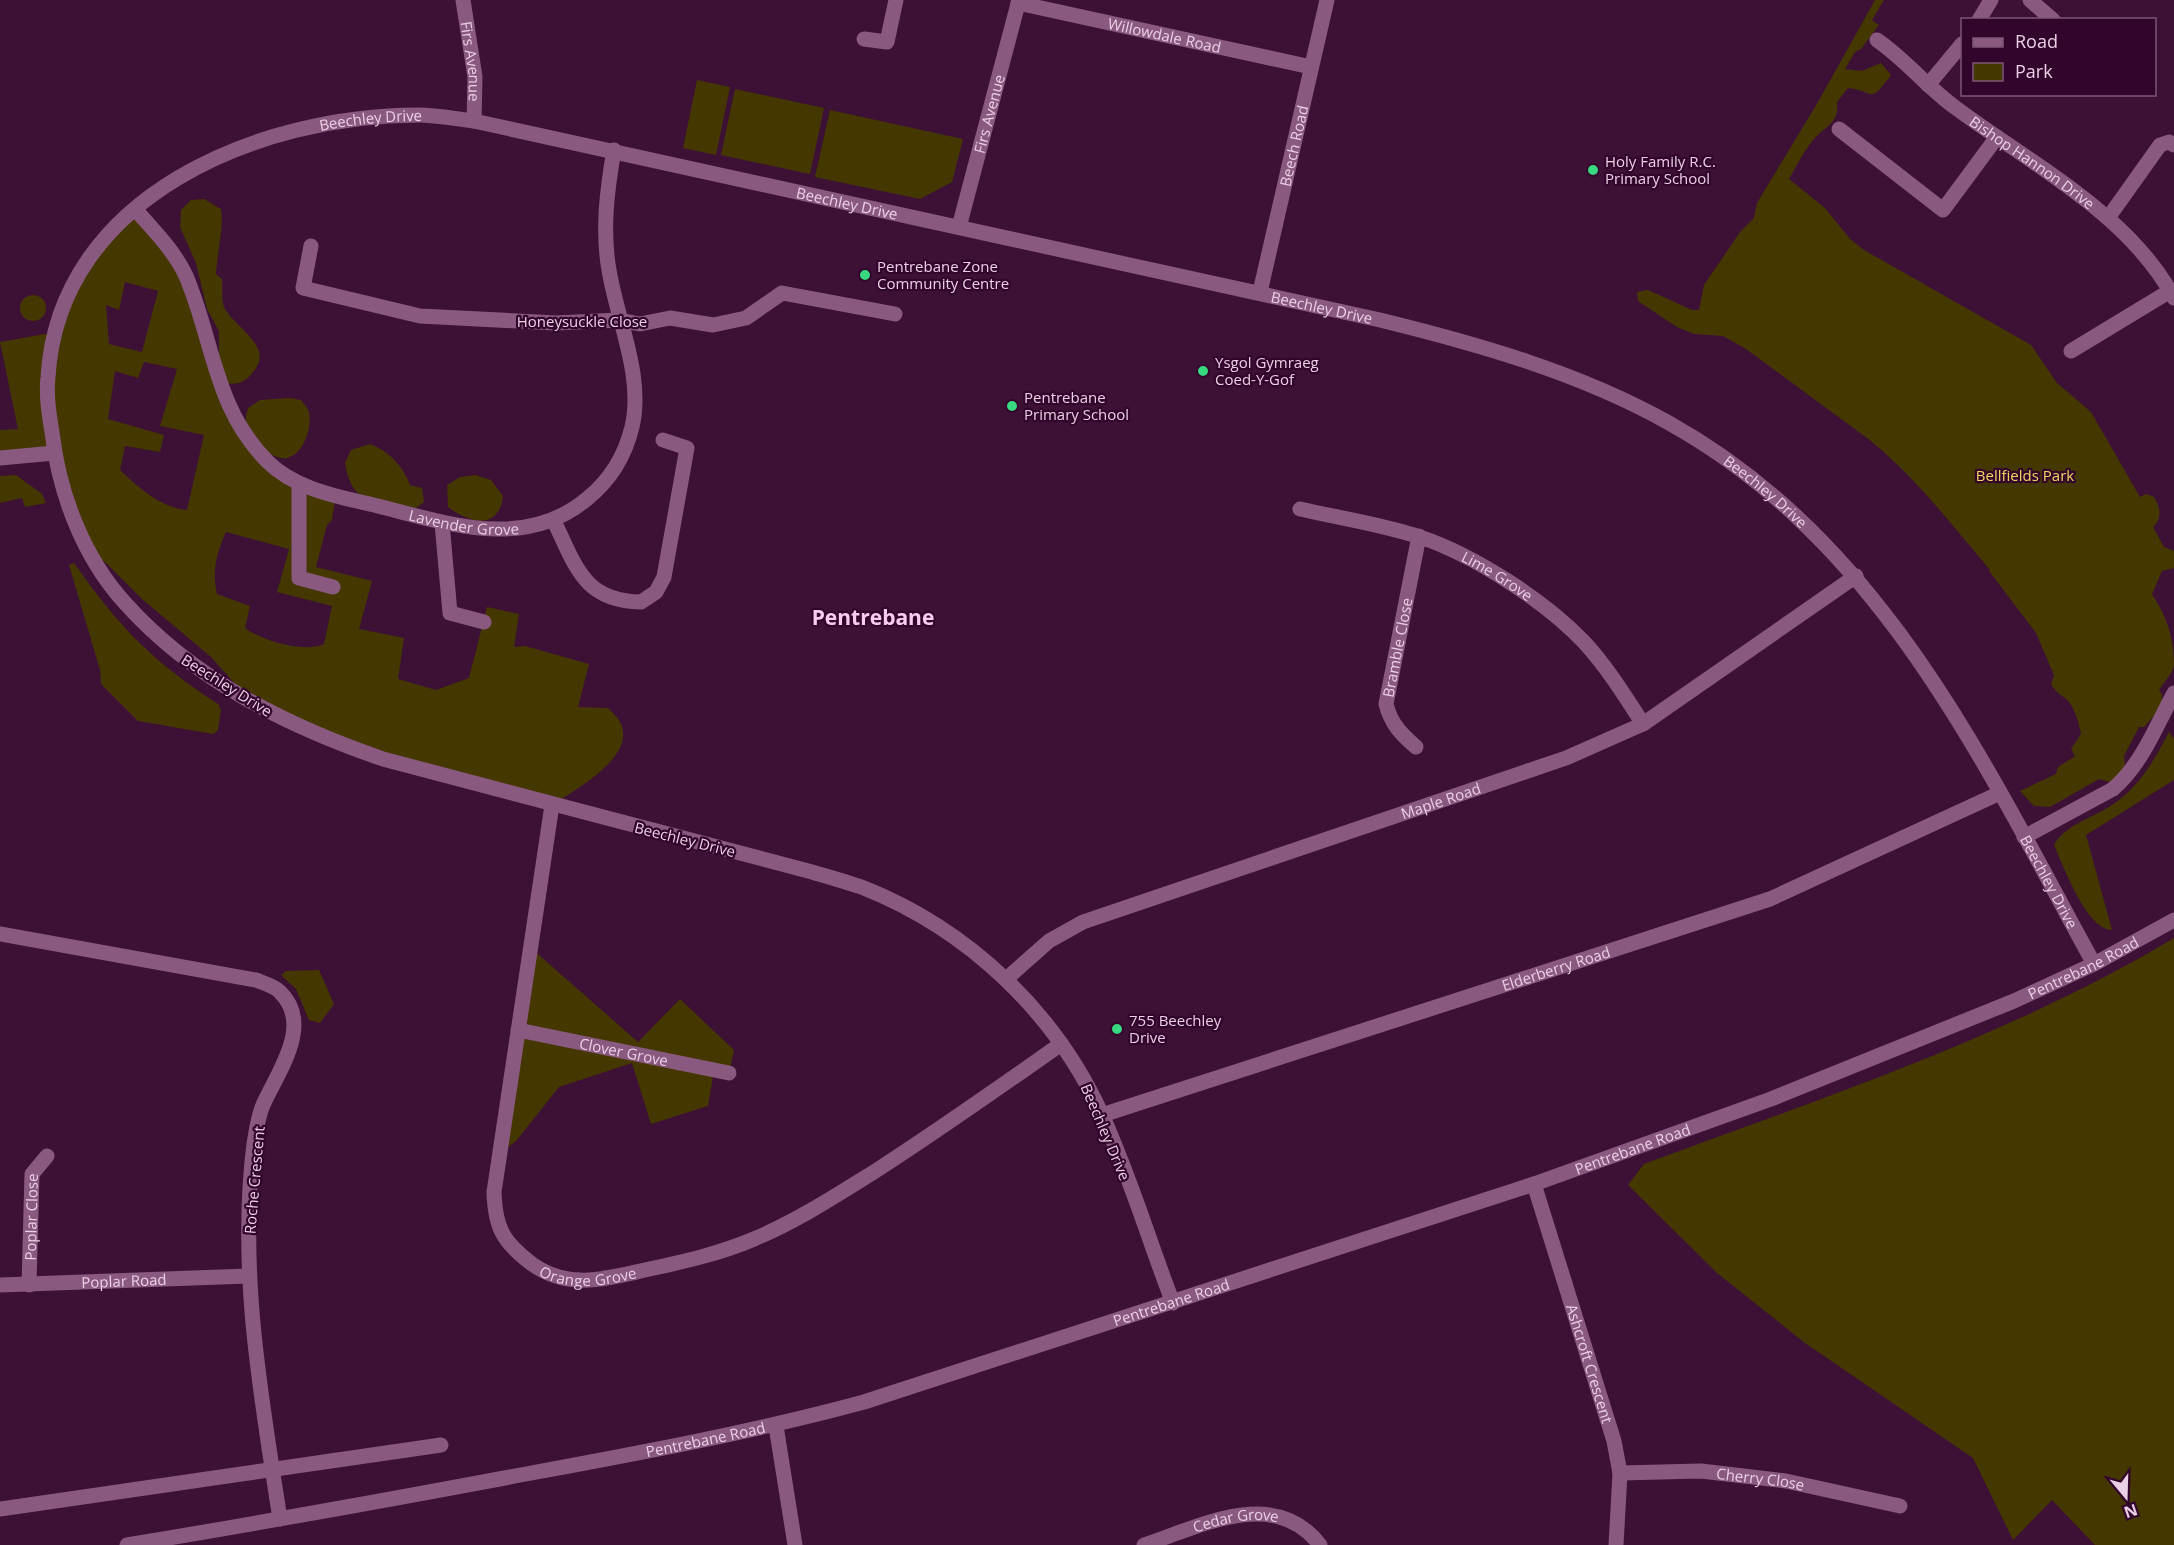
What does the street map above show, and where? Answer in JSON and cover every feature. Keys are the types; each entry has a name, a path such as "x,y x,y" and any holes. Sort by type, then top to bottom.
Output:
{"street":[{"name":"Firs Avenue","path":"463,0 475,77 474,121"},
{"path":"864,39 887,42 896,0"},
{"name":"Beech Road","path":"1260,292 1327,0"},
{"path":"1981,18 1991,0"},
{"path":"2030,0 2051,18"},
{"name":"Firs Avenue","path":"959,226 1018,2"},
{"name":"Willowdale Road","path":"1018,2 1311,67"},
{"name":"Bishop Hannon Drive","path":"1877,40 1894,52 1928,85 2108,218 2146,256 2172,294"},
{"path":"1928,85 1961,45"},
{"name":"Beechley Drive","path":"1173,1303 1102,1115 1084,1081 1060,1044 1023,996 1006,979 961,942 920,915 864,888 812,872 552,806 383,759 321,738 252,703 190,665 150,630 122,601 80,533 64,494 54,453 47,400 48,376 62,312 79,272 105,238 135,209 185,171 234,149 275,136 367,118 420,115 474,121 614,150 1260,292 1471,344 1569,377 1642,409 1703,443 1814,532 1856,576 1943,694 2094,964"},
{"path":"1839,129 1943,210 1997,137"},
{"path":"2108,218 2160,145 2169,142 2174,145"},
{"name":"Lavender Grove","path":"135,209 170,248 185,273 228,407 249,439 269,463 299,484 442,523 478,530 518,529 554,521 579,506 607,483 625,447 632,426 635,402 631,367 609,268 606,236 606,191 614,150"},
{"name":"Honeysuckle Close","path":"311,246 303,288 420,316 545,322 619,320 640,324 670,318 713,325 746,318 782,293 895,314"},
{"path":"2071,351 2172,294"},
{"path":"554,521 588,583 605,597 641,602 656,592 664,577 687,448 663,440"},
{"path":"0,458 54,453"},
{"path":"299,484 299,578 333,587"},
{"name":"Lime Grove","path":"1300,509 1419,536 1460,552 1508,582 1556,617 1584,642 1614,679 1643,724"},
{"path":"442,523 450,613 484,622"},
{"name":"Bramble Close","path":"1416,747 1398,731 1390,720 1386,704 1419,536"},
{"name":"Maple Road","path":"1006,979 1049,940 1083,922 1566,759 1643,724 1856,576"},
{"path":"2024,837 2113,789 2125,778 2136,765 2174,693"},
{"name":"Elderberry Road","path":"1102,1115 1770,899 2000,793"},
{"name":"Orange Grove","path":"552,806 494,1192 494,1217 505,1240 540,1269 563,1279 585,1283 704,1257 754,1239 799,1217 926,1138 1060,1044"},
{"name":"Pentrebane Road","path":"127,1545 348,1509 776,1426 864,1402 1534,1184 1771,1099 1961,1023 2094,964 2174,920"},
{"name":"Roche Crescent","path":"0,934 256,980 280,991 291,1009 292,1048 262,1107 254,1143 249,1201 248,1276 280,1519"},
{"name":"Clover Grove","path":"518,1030 729,1073"},
{"name":"Poplar Close","path":"30,1285 32,1174 47,1156"},
{"name":"Ashcroft Crescent","path":"1534,1184 1606,1414 1620,1473 1616,1545"},
{"name":"Poplar Road","path":"0,1285 248,1276"},
{"path":"776,1426 795,1545"},
{"path":"0,1509 441,1445"},
{"name":"Cherry Close","path":"1620,1473 1701,1472 1786,1481 1900,1506"},
{"name":"Cedar Grove","path":"1144,1545 1236,1516 1256,1512 1293,1521 1311,1533 1320,1545"}],"green space":[{"name":"Bellfields Park","path":"1875,0 1884,0 1872,20 1879,25 1861,49 1855,52 1845,69 1862,71 1881,63 1891,75 1875,94 1848,88 1837,102 1836,116 1833,121 1808,147 1789,179 1825,208 1850,239 1864,250 2031,345 2057,383 2091,412 2140,497 2146,494 2154,497 2160,512 2153,527 2164,547 2174,551 2174,568 2162,571 2152,594 2169,628 2174,656 2173,669 2159,690 2162,694 2162,707 2144,727 2139,727 2124,756 2125,764 2121,776 2109,782 2099,779 2050,807 2034,806 2020,791 2056,774 2058,767 2075,756 2071,749 2081,734 2079,725 2071,705 2051,684 2054,675 2036,633 1990,570 1916,484 1867,438 1746,349 1723,336 1694,334 1677,327 1638,301 1637,292 1648,290 1692,310 1699,310 1704,285 1740,232 1754,218 1757,203 1818,102"},
{"path":"697,80 730,87 716,155 683,148"},
{"path":"735,89 824,108 810,174 721,155"},
{"path":"830,110 963,139 952,182 920,199 815,177"},
{"path":"204,199 221,209 222,225 216,274 222,279 224,307 251,337 259,354 259,363 253,372 244,381 234,384 225,383 219,371 219,331 207,309 196,263 180,227 181,210 191,200"},
{"path":"135,209 170,248 215,374 269,463 336,494 332,520 327,525 316,567 372,581 359,629 404,638 398,679 436,690 469,678 487,607 519,614 514,647 525,646 589,664 578,707 608,708 619,720 623,735 620,747 612,759 588,781 552,805 383,759 252,703 211,657 142,599 107,564 92,554 54,453 0,458 0,430 18,429 0,342 56,332 67,299","holes":["125,282 158,291 142,352 109,344 106,305 119,310","144,362 177,369 160,426 204,435 187,510 159,501 142,490 120,470 125,446 160,452 164,435 108,419 115,371 138,378","226,532 289,549 277,592 332,606 324,644 306,647 284,644 262,637 245,628 250,606 217,594 215,570 217,555"]},
{"path":"33,295 42,299 46,308 42,317 33,321 24,317 20,308 24,299"},
{"path":"290,398 301,400 309,412 306,438 295,454 290,457 276,457 262,448 251,435 246,422 248,408 260,400"},
{"path":"370,444 394,460 410,485 422,488 424,502 416,508 379,503 369,500 354,488 345,463 351,450"},
{"path":"16,475 42,494 46,503 25,507 22,498 0,503 0,476"},
{"path":"475,475 491,480 503,496 496,515 482,521 465,517 448,507 447,485 460,477"},
{"path":"74,563 106,606 138,641 174,673 218,704 221,710 218,730 213,734 138,721 101,684 100,670 69,565"},
{"path":"2169,732 2174,739 2174,780 2086,835 2112,930 2102,927 2093,919 2077,895 2054,845 2065,832 2122,798 2138,782"},
{"path":"2174,938 2174,1545 2095,1545 2052,1500 2013,1540 1973,1458 1805,1343 1717,1273 1628,1185 1644,1164 1915,1063 1981,1035 2047,1006"},
{"path":"531,948 638,1042 680,999 734,1050 729,1073 714,1071 708,1106 651,1124 632,1063 559,1087 516,1141 499,1154"},
{"path":"319,970 334,1004 320,1023 309,1020 296,989 281,975 286,971"}],"place":[{"name":"Holy Family R.C. Primary School","path":"1593,170"},
{"name":"Pentrebane Zone Community Centre","path":"865,275"},
{"name":"Ysgol Gymraeg Coed-Y-Gof","path":"1203,371"},
{"name":"Pentrebane Primary School","path":"1012,406"},
{"name":"755 Beechley Drive","path":"1117,1029"}],"district":[{"name":"Pentrebane","path":"873,617"}]}
